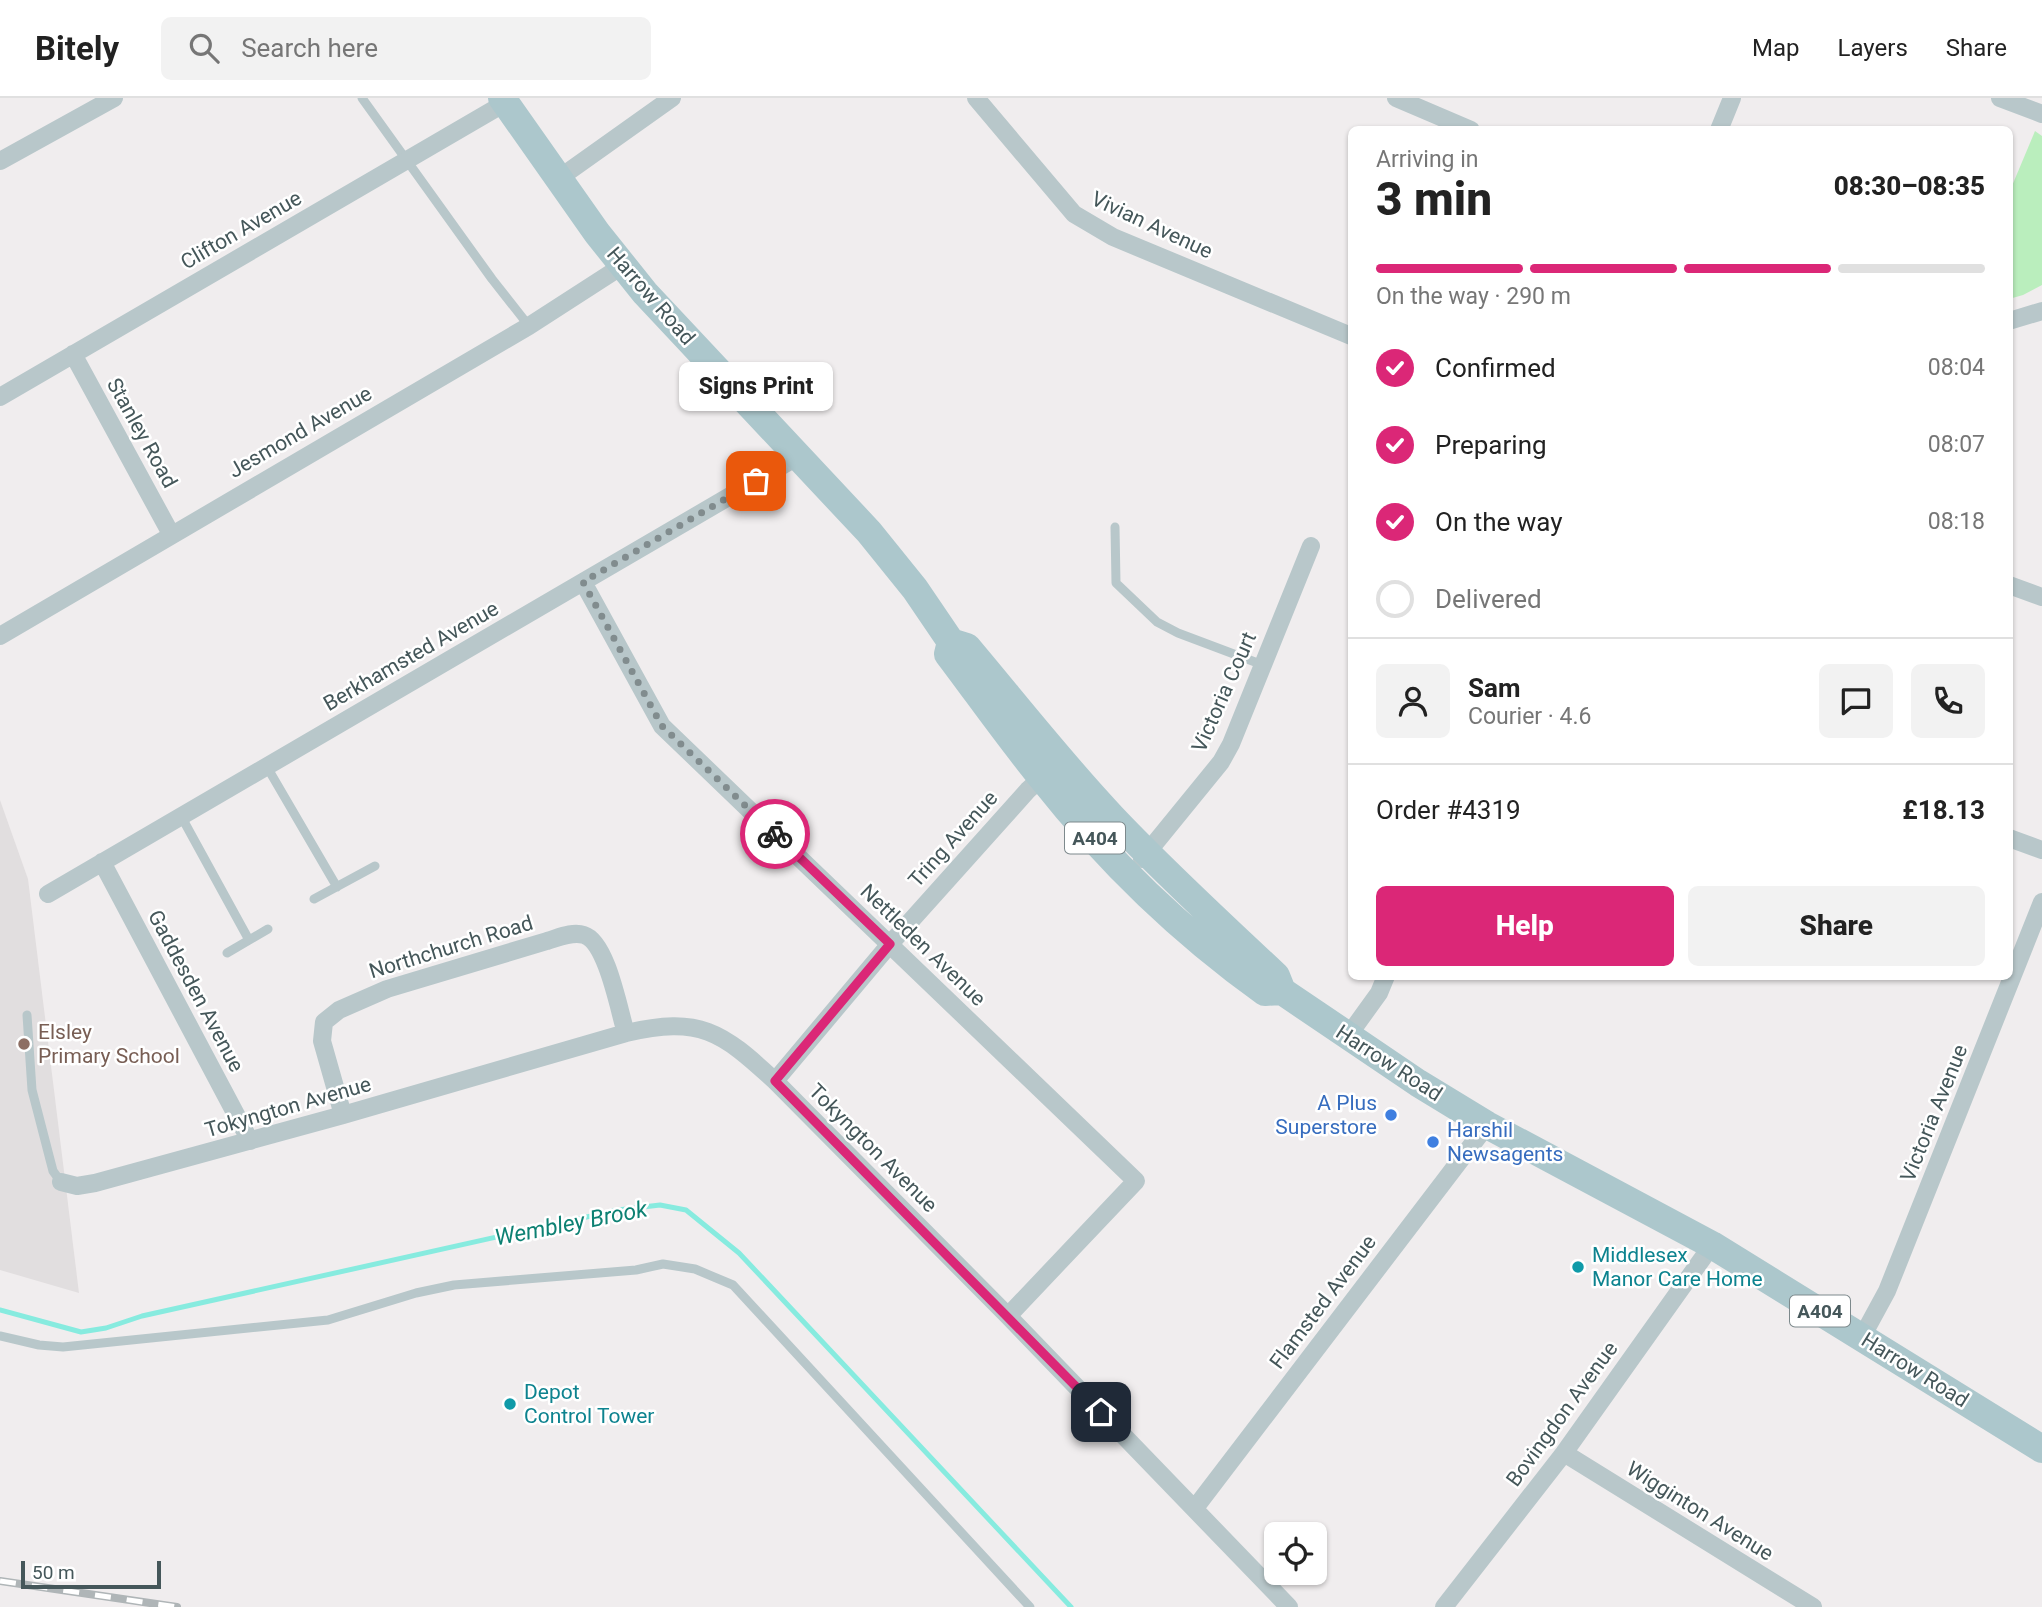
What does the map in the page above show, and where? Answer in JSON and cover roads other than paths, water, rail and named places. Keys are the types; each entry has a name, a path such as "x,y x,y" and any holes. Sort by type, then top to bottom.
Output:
{"main road":[{"name":"Harrow Road","path":"503,101 622,266 876,541 915,589 951,642 948,654 1051,768 1128,875 1219,959 1265,992 1282,991"},
{"name":"Harrow Road","path":"1051,768 1147,853 1276,976 1282,991 1487,1125 1712,1245 2042,1449"}],"street":[{"path":"0,161 114,98"},
{"name":"Vivian Avenue","path":"976,98 1074,214 1113,237 1348,335"},
{"path":"1396,98 1462,126"},
{"path":"1721,126 1732,98"},
{"path":"2000,98 2042,114"},
{"path":"558,178 670,100"},
{"name":"Clifton Avenue","path":"0,397 503,101"},
{"name":"Jesmond Avenue","path":"0,636 529,326 622,266"},
{"path":"2013,320 2042,311"},
{"name":"Stanley Road","path":"73,354 172,534"},
{"name":"Berkhamsted Avenue","path":"48,894 797,457"},
{"name":"Victoria Court","path":"1128,875 1221,762 1231,744 1311,546"},
{"name":"Nettleden Avenue","path":"583,582 662,726 1136,1181 1008,1316"},
{"path":"2013,586 2042,597"},
{"name":"Tring Avenue","path":"775,1081 890,944 1051,768"},
{"path":"2013,839 2042,850"},
{"name":"Gaddesden Avenue","path":"102,862 250,1141"},
{"name":"Victoria Avenue","path":"2013,975 2042,902"},
{"name":"Northchurch Road","path":"343,1115 322,1041 324,1022 339,1010 387,989 547,941 573,934 586,936 598,946 606,963 626,1033"},
{"path":"1348,1036 1379,993 1384,980"},
{"name":"Victoria Avenue","path":"1862,1337 1887,1291 2011,980"},
{"name":"Tokyngton Avenue","path":"61,1182 77,1186 95,1183 656,1026 699,1028 717,1034 742,1050 775,1081 1008,1316 1289,1607"},
{"name":"Flamsted Avenue","path":"1195,1508 1487,1125"},
{"name":"Bovingdon Avenue","path":"1444,1607 1564,1453 1712,1245"},
{"name":"Wigginton Avenue","path":"1564,1453 1813,1607"}],"lane":[{"path":"362,98 529,326"},
{"path":"1115,527 1116,583 1157,622 1178,633 1263,665"},
{"path":"267,767 337,887"},
{"path":"181,816 249,940"},
{"path":"314,899 375,866"},
{"path":"227,953 268,929"},
{"path":"27,1015 32,1090 53,1171 61,1182"},
{"path":"0,1336 39,1345 63,1347 328,1320 416,1293 454,1285 636,1270 663,1264 695,1269 733,1285 1030,1607"}],"waterway":[{"name":"Wembley Brook","path":"0,1310 81,1332 618,1210 660,1205 686,1210 739,1253 1071,1607"}],"railway":[{"path":"0,1581 177,1607"}],"place":[{"name":"Signs Print","path":"756,481"},
{"name":"Elsley Primary School","path":"24,1044"},
{"name":"A Plus Superstore","path":"1391,1115"},
{"name":"Harshil Newsagents","path":"1433,1142"},
{"name":"Middlesex Manor Care Home","path":"1578,1267"},
{"name":"Depot Control Tower","path":"510,1404"}]}
